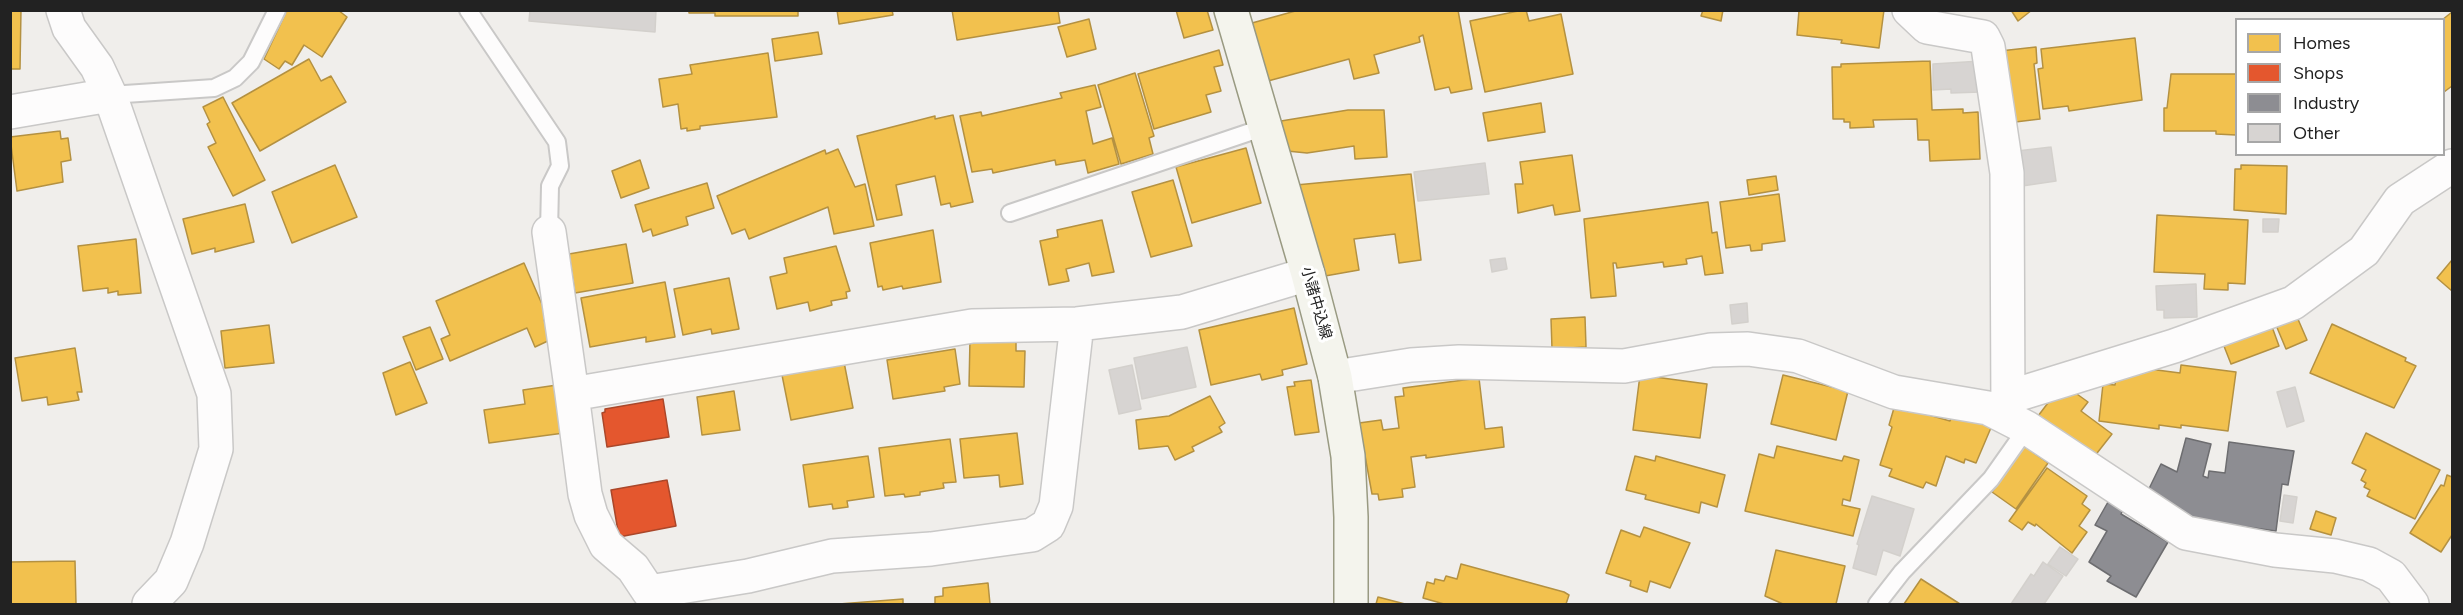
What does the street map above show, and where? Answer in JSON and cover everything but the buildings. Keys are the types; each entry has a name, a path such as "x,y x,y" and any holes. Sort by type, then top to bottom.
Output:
{"main road":[{"name":"小諸中込線","path":"1231,10 1308,274 1335,377 1348,456 1351,604"}],"street":[{"path":"63,10 69,28 97,68 111,95 214,394 216,449 187,543 171,581 148,604"},
{"path":"1909,10 1927,27 1983,36 1989,47 2007,173 2015,414"},
{"path":"10,112 111,95"},
{"path":"2015,414 2174,346 2292,303 2364,251 2400,200 2452,166"},
{"path":"549,232 585,494 591,515 606,545 633,568 652,598 832,556 931,549 1032,535 1048,525 1056,506 1077,324"},
{"path":"572,394 972,326 1077,324 1182,312 1308,274"},
{"path":"1335,377 1411,365 1459,362 1624,366 1711,350 1748,349 1798,356 1894,392 2015,414 2186,533 2275,550 2335,555 2369,564 2391,576 2412,604"}],"lane":[{"path":"111,95 214,88 235,78 251,62 277,10"},
{"path":"468,10 557,142 560,166 550,186 549,232"},
{"path":"1010,213 1265,127"},
{"path":"1877,604 1902,572 1991,479 2015,414"}]}
